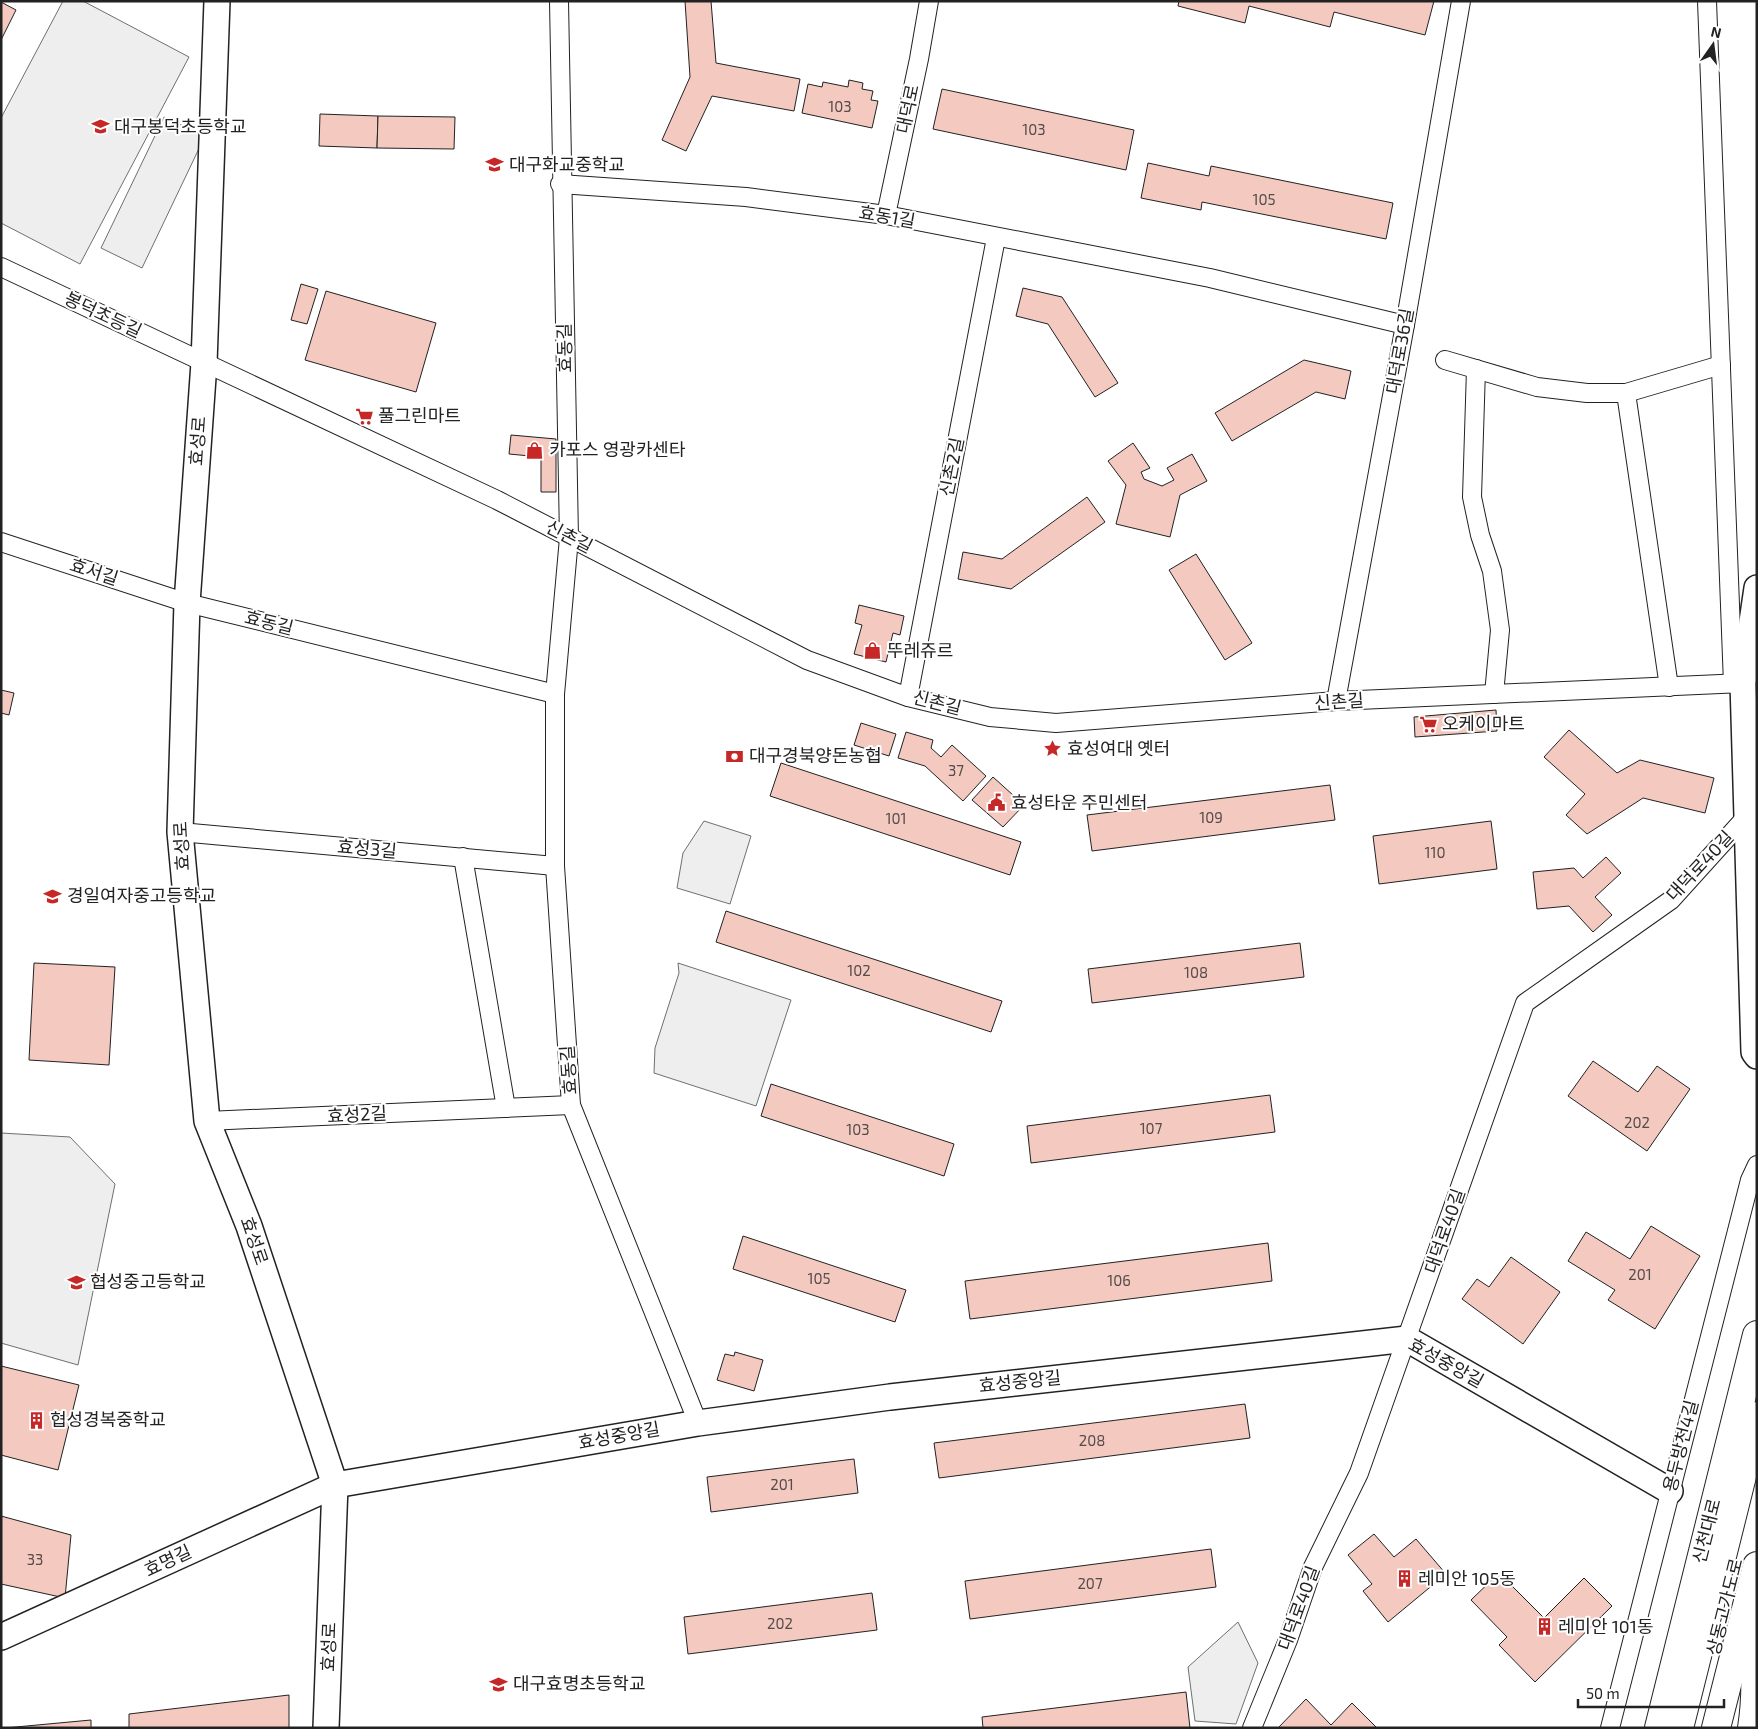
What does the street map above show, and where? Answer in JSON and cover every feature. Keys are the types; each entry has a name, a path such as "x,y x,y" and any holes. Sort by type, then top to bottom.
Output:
{"highway":[{"name":"신천대로","path":"1659,1728 1757,1335"},
{"name":"상동고가도로","path":"1694,1728 1702,1666 1757,1416"},
{"name":"상동고가도로","path":"1679,1728 1702,1666 1757,1485"},
{"path":"1716,1728 1757,1566"},
{"path":"1749,1597 1756,1664 1755,1712 1752,1728"}],"street":[{"name":"효성로","path":"217,1 204,363 187,602 180,832 207,1121 249,1226 335,1485 326,1728"},
{"name":"효동길","path":"558,1 560,184 569,538 556,694 555,866 571,1105 698,1423"},
{"name":"대덕로","path":"886,215 919,59 929,1"},
{"name":"대덕로36길","path":"1336,701 1462,1"},
{"path":"1707,1 1721,365 1747,816 1754,1052 1757,1056"},
{"name":"효동1길","path":"560,184 746,197 886,215 996,238 1210,278 1405,325"},
{"name":"신촌2길","path":"908,696 996,238"},
{"name":"봉덕초등길","path":"1,267 204,363"},
{"path":"1445,360 1537,387 1587,393 1626,393 1721,365"},
{"name":"신촌길","path":"204,363 497,500 807,660 908,696 990,717 1056,723 1336,701 1738,684"},
{"path":"1476,369 1472,497 1480,535 1492,571 1500,630 1494,694"},
{"path":"1626,393 1669,687"},
{"name":"효서길","path":"1,542 187,602"},
{"path":"1738,684 1757,588"},
{"name":"효동길","path":"187,602 556,694"},
{"name":"대덕로40길","path":"1252,1728 1288,1640 1313,1567 1359,1473 1408,1339 1525,1003 1671,900 1747,816"},
{"name":"효성3길","path":"180,832 555,866"},
{"path":"463,858 506,1108"},
{"name":"효성2길","path":"207,1121 571,1105"},
{"name":"용두방천4길","path":"1610,1728 1750,1180 1757,1166"},
{"name":"효성중앙길","path":"335,1485 698,1423 890,1396 1408,1339 1670,1491"},
{"name":"효명길","path":"1,1637 335,1485"}],"shaded area":[{"path":"63,1 83,1 189,57 80,264 1,223 1,118"},
{"path":"164,117 205,136 142,268 101,248"},
{"path":"704,821 751,836 730,904 677,888 683,853"},
{"path":"678,963 791,1000 756,1106 654,1073 655,1048 679,973"},
{"path":"1,1133 70,1137 115,1184 78,1365 1,1343"},
{"path":"1238,1622 1258,1663 1236,1724 1195,1721 1188,1667"}],"building":[{"path":"685,1 711,1 716,63 800,79 794,111 712,96 686,151 662,140 690,77"},
{"path":"1179,1 1434,1 1425,35 1334,12 1330,27 1249,6 1245,23 1178,6"},
{"path":"1,2 16,10 1,40"},
{"path":"849,80 863,83 862,89 873,91 871,100 878,101 872,128 802,113 808,84 822,87 823,82 848,87"},
{"path":"942,89 1134,130 1126,170 933,129"},
{"path":"320,114 378,116 377,148 319,146"},
{"path":"378,116 455,117 454,149 377,148"},
{"path":"1148,163 1209,176 1211,166 1393,203 1386,239 1202,202 1201,210 1141,198"},
{"path":"301,284 318,289 307,324 291,320"},
{"path":"1023,288 1062,297 1118,383 1095,397 1048,324 1016,316"},
{"path":"326,291 436,323 416,392 305,360"},
{"path":"1304,360 1351,371 1345,399 1316,392 1232,441 1215,413"},
{"path":"511,435 556,439 556,492 541,492 541,457 509,454"},
{"path":"1133,443 1150,468 1141,472 1144,479 1162,486 1174,480 1167,468 1192,454 1207,481 1180,495 1170,537 1116,524 1126,485 1108,461"},
{"path":"1087,497 1105,522 1011,589 958,579 963,552 1002,559"},
{"path":"1196,554 1252,643 1225,660 1169,570"},
{"path":"859,605 904,616 900,635 893,633 886,662 854,654 862,625 855,623"},
{"path":"1,690 14,693 9,715 1,713"},
{"path":"1496,710 1497,731 1415,737 1414,717"},
{"path":"861,723 896,734 889,756 854,745"},
{"path":"1569,730 1617,773 1640,760 1714,778 1705,813 1643,798 1587,834 1566,815 1585,794 1544,757"},
{"path":"906,732 933,740 931,748 941,757 952,745 986,776 963,801 925,766 898,758"},
{"path":"781,763 1021,842 1010,875 770,796"},
{"path":"993,777 1024,805 1003,827 972,800"},
{"path":"1330,785 1335,820 1092,851 1087,815"},
{"path":"1491,821 1497,869 1379,884 1373,836"},
{"path":"1606,857 1621,873 1595,897 1612,915 1593,932 1569,906 1537,909 1533,872 1574,868 1583,878"},
{"path":"726,911 1002,1001 991,1032 716,942"},
{"path":"1300,943 1304,977 1092,1003 1088,969"},
{"path":"34,963 115,967 109,1065 29,1060"},
{"path":"1593,1061 1638,1092 1657,1066 1690,1089 1647,1151 1568,1096"},
{"path":"771,1084 954,1144 944,1176 761,1116"},
{"path":"1270,1095 1275,1132 1031,1163 1027,1126"},
{"path":"1651,1226 1700,1256 1655,1329 1608,1300 1615,1290 1568,1261 1586,1232 1630,1259"},
{"path":"743,1236 906,1290 895,1322 733,1269"},
{"path":"1268,1243 1272,1281 970,1319 965,1281"},
{"path":"1511,1257 1560,1292 1523,1344 1462,1299 1477,1279 1489,1287"},
{"path":"735,1352 763,1360 754,1391 717,1380 725,1354 734,1356"},
{"name":"협성경복중학교","path":"1,1366 79,1385 58,1470 1,1455"},
{"path":"1245,1404 1250,1438 939,1478 934,1443"},
{"path":"854,1459 858,1493 711,1512 707,1477"},
{"path":"1,1516 71,1535 65,1598 1,1584"},
{"name":"레미안 105동","path":"1374,1534 1394,1557 1416,1539 1446,1574 1388,1622 1363,1591 1372,1584 1348,1555"},
{"path":"1211,1549 1216,1587 970,1619 965,1581"},
{"name":"레미안 101동","path":"1499,1573 1544,1618 1584,1578 1612,1606 1535,1682 1499,1645 1507,1637 1471,1600"},
{"path":"872,1593 877,1630 688,1654 684,1617"},
{"path":"1186,1692 1190,1728 983,1728 982,1717"},
{"path":"289,1695 289,1728 129,1728 129,1714"},
{"path":"1306,1699 1331,1725 1352,1703 1377,1728 1278,1728"},
{"path":"91,1720 91,1728 5,1728"}],"place":[{"name":"대구봉덕초등학교","path":"100,127"},
{"name":"대구화교중학교","path":"495,165"},
{"name":"풀그린마트","path":"364,416"},
{"name":"카포스 영광카센타","path":"535,450"},
{"name":"뚜레쥬르","path":"873,651"},
{"name":"오케이마트","path":"1428,724"},
{"name":"효성여대 옛터","path":"1053,749"},
{"name":"대구경북양돈농협","path":"735,756"},
{"name":"효성타운 주민센터","path":"997,803"},
{"name":"경일여자중고등학교","path":"53,896"},
{"name":"협성중고등학교","path":"76,1282"},
{"name":"협성경복중학교","path":"36,1420"},
{"name":"레미안 105동","path":"1404,1579"},
{"name":"레미안 101동","path":"1544,1627"},
{"name":"대구효명초등학교","path":"499,1684"}]}
